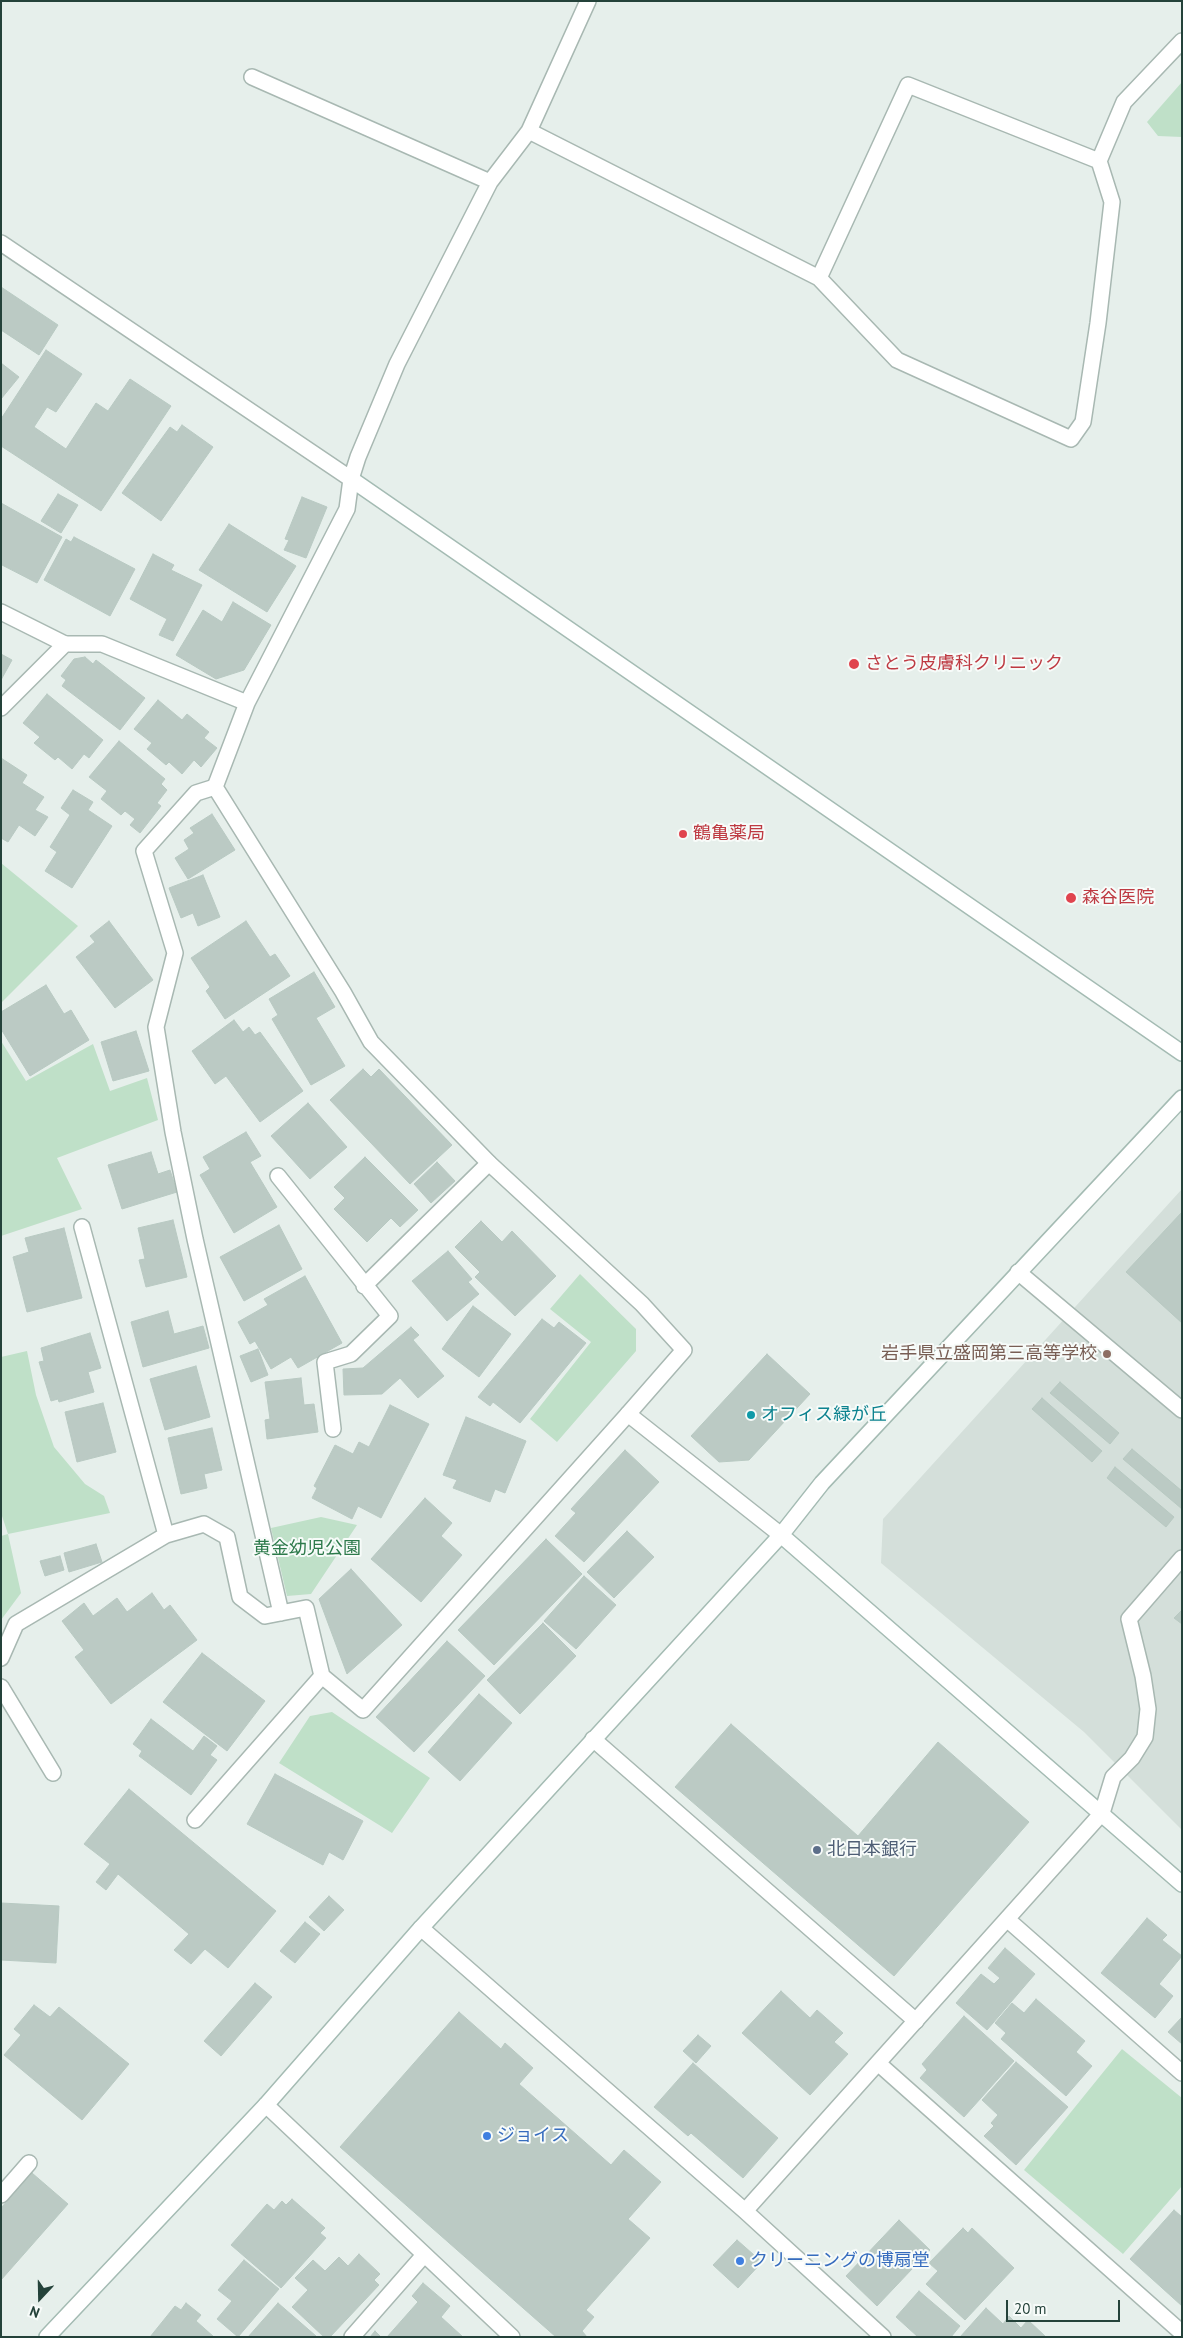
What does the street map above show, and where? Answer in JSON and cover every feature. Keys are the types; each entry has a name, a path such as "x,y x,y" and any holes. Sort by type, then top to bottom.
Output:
{"street":[{"path":"215,787 247,703 347,509 351,479 397,364 490,182 529,131 588,1"},
{"path":"529,131 819,278 897,360 1070,439 1083,422 1098,323 1112,202 1098,161 1124,102 1182,41"},
{"path":"252,77 490,182"},
{"path":"819,278 908,86 1098,161"},
{"path":"1,243 351,479 1182,1053"},
{"path":"1,612 65,644 102,644 247,703"},
{"path":"1,708 65,644"},
{"path":"1,1658 16,1624 166,1536 204,1524 227,1537 240,1597 265,1616 306,1608 322,1676 363,1710 684,1350 642,1304 489,1163 371,1042 343,992 215,787"},
{"path":"215,787 196,793 144,851 175,953 156,1027 173,1132 191,1220 281,1613"},
{"path":"46,2337 266,2105 421,1928 781,1534 822,1483 1182,1098"},
{"path":"364,1286 489,1163"},
{"path":"278,1176 364,1286 390,1316 350,1354 324,1362 333,1429"},
{"path":"82,1227 166,1536"},
{"path":"1018,1272 1182,1410"},
{"path":"628,1414 781,1534 832,1581 1182,1884"},
{"path":"745,2211 879,2064 1102,1813 1113,1778 1132,1758 1144,1737 1148,1709 1144,1676 1129,1619 1182,1558"},
{"path":"195,1820 322,1676"},
{"path":"1,1687 53,1773"},
{"path":"593,1739 916,2021"},
{"path":"1008,1920 1182,2073"},
{"path":"421,1928 745,2211 883,2337"},
{"path":"879,2064 1182,2333"},
{"path":"266,2105 512,2337"},
{"path":"1,2195 29,2163"},
{"path":"352,2337 424,2255"}],"shaded area":[{"name":"岩手県立盛岡第三高等学校","path":"1182,1189 1182,1830 1084,1732 881,1563 883,1519"}],"green space":[{"path":"1182,82 1182,137 1158,136 1147,122"},
{"path":"1,863 78,926 1,1003"},
{"path":"1,1041 26,1081 93,1044 110,1091 147,1078 158,1120 57,1158 82,1209 1,1236"},
{"path":"580,1274 636,1329 636,1351 557,1442 530,1419 591,1342 550,1309"},
{"path":"27,1351 36,1395 54,1447 85,1484 104,1496 110,1513 8,1534 1,1513 1,1357"},
{"name":"黄金幼児公園","path":"321,1517 357,1525 311,1594 287,1596 271,1528"},
{"path":"8,1534 21,1593 1,1620 1,1536"},
{"path":"332,1712 430,1778 392,1833 279,1763 310,1716"},
{"path":"1122,2049 1182,2098 1182,2186 1123,2254 1024,2170"}],"building":[{"path":"1,287 58,325 39,355 1,330"},
{"path":"46,350 82,374 56,412 47,407 34,427 66,449 96,403 108,411 130,379 171,406 101,511 1,446 1,419"},
{"path":"1,363 19,377 1,399"},
{"path":"182,425 213,447 161,521 122,493 170,427 177,432"},
{"path":"58,494 78,505 61,533 41,521"},
{"path":"302,497 327,507 306,558 284,550 289,540 285,539"},
{"path":"1,503 62,537 37,583 1,566"},
{"path":"229,524 296,566 267,612 199,570"},
{"path":"74,537 135,569 110,616 44,580 66,539 71,542"},
{"path":"153,554 174,565 171,570 202,585 173,641 159,635 167,619 130,599"},
{"path":"233,602 271,625 244,670 216,679 176,655 203,610 222,622"},
{"path":"1,654 12,660 1,680"},
{"path":"85,657 93,664 96,660 145,698 120,730 62,686 66,680 61,676 74,659"},
{"path":"47,694 103,740 89,758 84,754 72,769 58,757 55,760 34,743 40,737 23,723"},
{"path":"158,700 182,720 187,714 209,732 204,738 217,748 201,767 194,760 182,774 169,762 166,765 147,749 152,743 134,729"},
{"path":"119,741 165,779 161,784 167,790 157,803 161,806 140,833 130,825 135,819 125,811 121,815 101,799 107,791 89,777"},
{"path":"1,758 27,775 22,783 44,797 35,810 48,817 35,836 19,825 8,842 1,838"},
{"path":"73,790 93,802 88,810 112,826 72,888 45,871 57,852 50,847 70,815 61,808"},
{"path":"212,814 235,850 188,879 175,858 189,849 184,840 194,833 190,828"},
{"path":"203,875 220,917 198,926 193,913 181,918 169,888"},
{"path":"109,921 153,980 115,1008 76,957 95,942 90,936"},
{"path":"246,921 270,957 275,954 290,976 225,1019 206,991 210,987 191,958"},
{"path":"314,972 335,1007 316,1018 345,1066 311,1085 272,1019 278,1015 269,999"},
{"path":"46,985 64,1014 71,1010 89,1040 30,1076 1,1029 1,1012"},
{"path":"234,1020 243,1032 249,1027 255,1035 260,1032 303,1091 260,1122 226,1076 215,1084 192,1051"},
{"path":"136,1031 149,1071 113,1081 101,1042"},
{"path":"363,1069 371,1077 379,1069 452,1145 410,1184 330,1100"},
{"path":"308,1103 347,1147 310,1179 271,1136"},
{"path":"246,1132 261,1156 250,1162 277,1207 234,1233 200,1175 210,1169 203,1157"},
{"path":"151,1152 158,1174 170,1170 177,1192 122,1209 108,1165"},
{"path":"365,1157 418,1210 400,1227 391,1218 367,1242 334,1209 345,1198 334,1187"},
{"path":"437,1162 455,1181 431,1203 414,1184"},
{"path":"1182,1212 1182,1323 1126,1272"},
{"path":"173,1220 187,1277 146,1287 139,1260 145,1259 138,1228"},
{"path":"481,1221 502,1242 512,1231 556,1276 515,1316 475,1277 480,1272 455,1247"},
{"path":"279,1225 302,1269 244,1301 220,1257"},
{"path":"64,1228 82,1298 27,1312 13,1257 29,1252 25,1238"},
{"path":"448,1251 472,1279 468,1282 479,1294 447,1321 412,1281"},
{"path":"305,1276 342,1343 298,1368 291,1357 271,1369 255,1341 250,1344 238,1322 268,1305 264,1299"},
{"path":"473,1306 511,1334 479,1377 442,1349"},
{"path":"168,1311 174,1334 203,1326 209,1348 143,1367 131,1322"},
{"path":"542,1319 554,1328 559,1322 586,1343 520,1423 493,1402 490,1406 478,1397"},
{"path":"411,1327 419,1335 413,1340 444,1376 418,1398 400,1378 382,1394 344,1395 343,1369 363,1368"},
{"path":"90,1333 101,1368 88,1372 94,1392 59,1402 58,1399 51,1401 39,1362 44,1361 41,1348"},
{"path":"258,1349 268,1375 251,1382 240,1356"},
{"name":"オフィス緑が丘","path":"767,1354 810,1394 749,1460 719,1462 691,1436"},
{"path":"196,1366 210,1417 165,1430 150,1379"},
{"path":"301,1378 304,1405 314,1404 318,1432 267,1439 265,1420 270,1419 265,1382"},
{"path":"1060,1382 1119,1433 1110,1444 1050,1393"},
{"path":"1042,1398 1102,1451 1092,1462 1032,1409"},
{"path":"103,1403 116,1452 77,1462 65,1412"},
{"path":"390,1405 429,1424 381,1518 358,1506 352,1519 312,1498 317,1488 314,1486 335,1445 353,1454 359,1442 369,1447"},
{"path":"466,1417 526,1441 505,1493 495,1489 490,1502 453,1488 457,1480 443,1475"},
{"path":"212,1428 222,1470 204,1474 207,1488 181,1494 168,1438"},
{"path":"1132,1449 1182,1491 1182,1509 1123,1459"},
{"path":"625,1450 659,1482 584,1562 555,1536 576,1513 571,1509"},
{"path":"1115,1467 1174,1517 1166,1527 1107,1478"},
{"path":"425,1498 452,1523 441,1536 462,1555 421,1602 371,1559"},
{"path":"627,1531 654,1557 614,1598 587,1572"},
{"path":"546,1539 582,1574 494,1665 458,1630"},
{"path":"96,1544 102,1562 69,1572 64,1553"},
{"path":"60,1556 64,1570 45,1576 40,1561"},
{"path":"351,1569 402,1625 347,1674 319,1599"},
{"path":"584,1576 616,1605 576,1649 544,1621"},
{"path":"152,1593 164,1610 170,1605 197,1640 111,1704 75,1657 84,1650 62,1621 84,1603 93,1616 117,1598 127,1612"},
{"path":"1182,1610 1182,1624 1174,1618"},
{"path":"543,1623 576,1656 520,1714 487,1680"},
{"path":"447,1641 485,1676 414,1752 376,1717"},
{"path":"202,1653 265,1701 227,1751 163,1702"},
{"path":"479,1694 512,1723 460,1781 428,1752"},
{"path":"151,1719 193,1751 204,1736 217,1746 210,1755 217,1760 191,1795 139,1756 142,1751 133,1744"},
{"path":"731,1724 858,1836 938,1742 1029,1822 894,1976 675,1787"},
{"path":"275,1774 363,1821 343,1860 329,1852 323,1865 247,1824"},
{"path":"129,1789 276,1911 228,1968 205,1949 191,1964 174,1950 189,1934 118,1874 106,1890 96,1882 110,1864 84,1844"},
{"path":"329,1896 344,1910 324,1931 309,1917"},
{"path":"1,1903 59,1906 56,1963 1,1960"},
{"path":"1147,1918 1167,1935 1162,1940 1182,1956 1159,1984 1173,1996 1155,2018 1101,1973"},
{"path":"305,1922 320,1934 295,1963 280,1951"},
{"path":"1005,1948 1035,1974 987,2030 956,2003 981,1974 994,1984 1000,1978 988,1968"},
{"path":"255,1983 272,1997 221,2056 204,2041"},
{"path":"781,1991 810,2018 817,2010 843,2033 834,2042 848,2054 810,2095 742,2033"},
{"path":"1036,1999 1085,2041 1076,2052 1092,2066 1066,2096 1001,2039 1006,2033 995,2023 1012,2003 1024,2013"},
{"path":"34,2005 50,2017 59,2007 129,2064 82,2120 4,2055 21,2035 14,2029"},
{"path":"459,2012 501,2049 505,2043 533,2068 519,2084 611,2165 624,2150 661,2182 628,2219 650,2238 586,2310 594,2317 582,2331 587,2337 556,2337 340,2147"},
{"path":"964,2016 1014,2061 964,2117 920,2078 927,2070 922,2064"},
{"path":"1182,2017 1182,2044 1168,2032"},
{"path":"698,2035 711,2046 696,2063 683,2051"},
{"path":"1016,2062 1068,2107 1016,2165 984,2136 994,2126 991,2123 998,2115 982,2100"},
{"path":"693,2063 778,2138 743,2178 691,2133 688,2136 654,2107"},
{"path":"32,2173 68,2204 1,2280 1,2208"},
{"path":"292,2199 325,2228 320,2233 326,2238 281,2288 231,2245 267,2204 274,2210 282,2201 286,2205"},
{"path":"1174,2210 1182,2217 1182,2306 1130,2259"},
{"path":"899,2220 930,2250 877,2306 846,2276"},
{"path":"963,2228 968,2233 972,2228 1014,2268 965,2320 926,2284 938,2271 929,2263"},
{"path":"737,2240 762,2262 738,2288 713,2265"},
{"path":"359,2254 380,2274 374,2280 379,2285 330,2337 324,2337 292,2307 308,2290 295,2278 313,2260 325,2271 339,2257 348,2266"},
{"path":"244,2260 279,2289 238,2337 217,2319 232,2301 218,2290"},
{"path":"423,2283 450,2306 441,2317 463,2337 387,2337 418,2302 412,2296"},
{"path":"919,2291 960,2326 951,2337 918,2337 896,2317"},
{"path":"186,2303 201,2315 196,2321 214,2337 150,2337 175,2306 181,2310"},
{"path":"278,2303 316,2336 248,2337"},
{"path":"986,2308 1003,2324 1009,2316 1021,2328 1028,2320 1046,2337 960,2337"},
{"path":"375,2331 381,2337 370,2337"}],"place":[{"name":"さとう皮膚科クリニック","path":"854,664"},
{"name":"鶴亀薬局","path":"683,834"},
{"name":"森谷医院","path":"1071,898"},
{"name":"岩手県立盛岡第三高等学校","path":"1107,1354"},
{"name":"オフィス緑が丘","path":"751,1415"},
{"name":"北日本銀行","path":"817,1850"},
{"name":"ジョイス","path":"487,2136"},
{"name":"クリーニングの博扇堂","path":"740,2261"}]}
